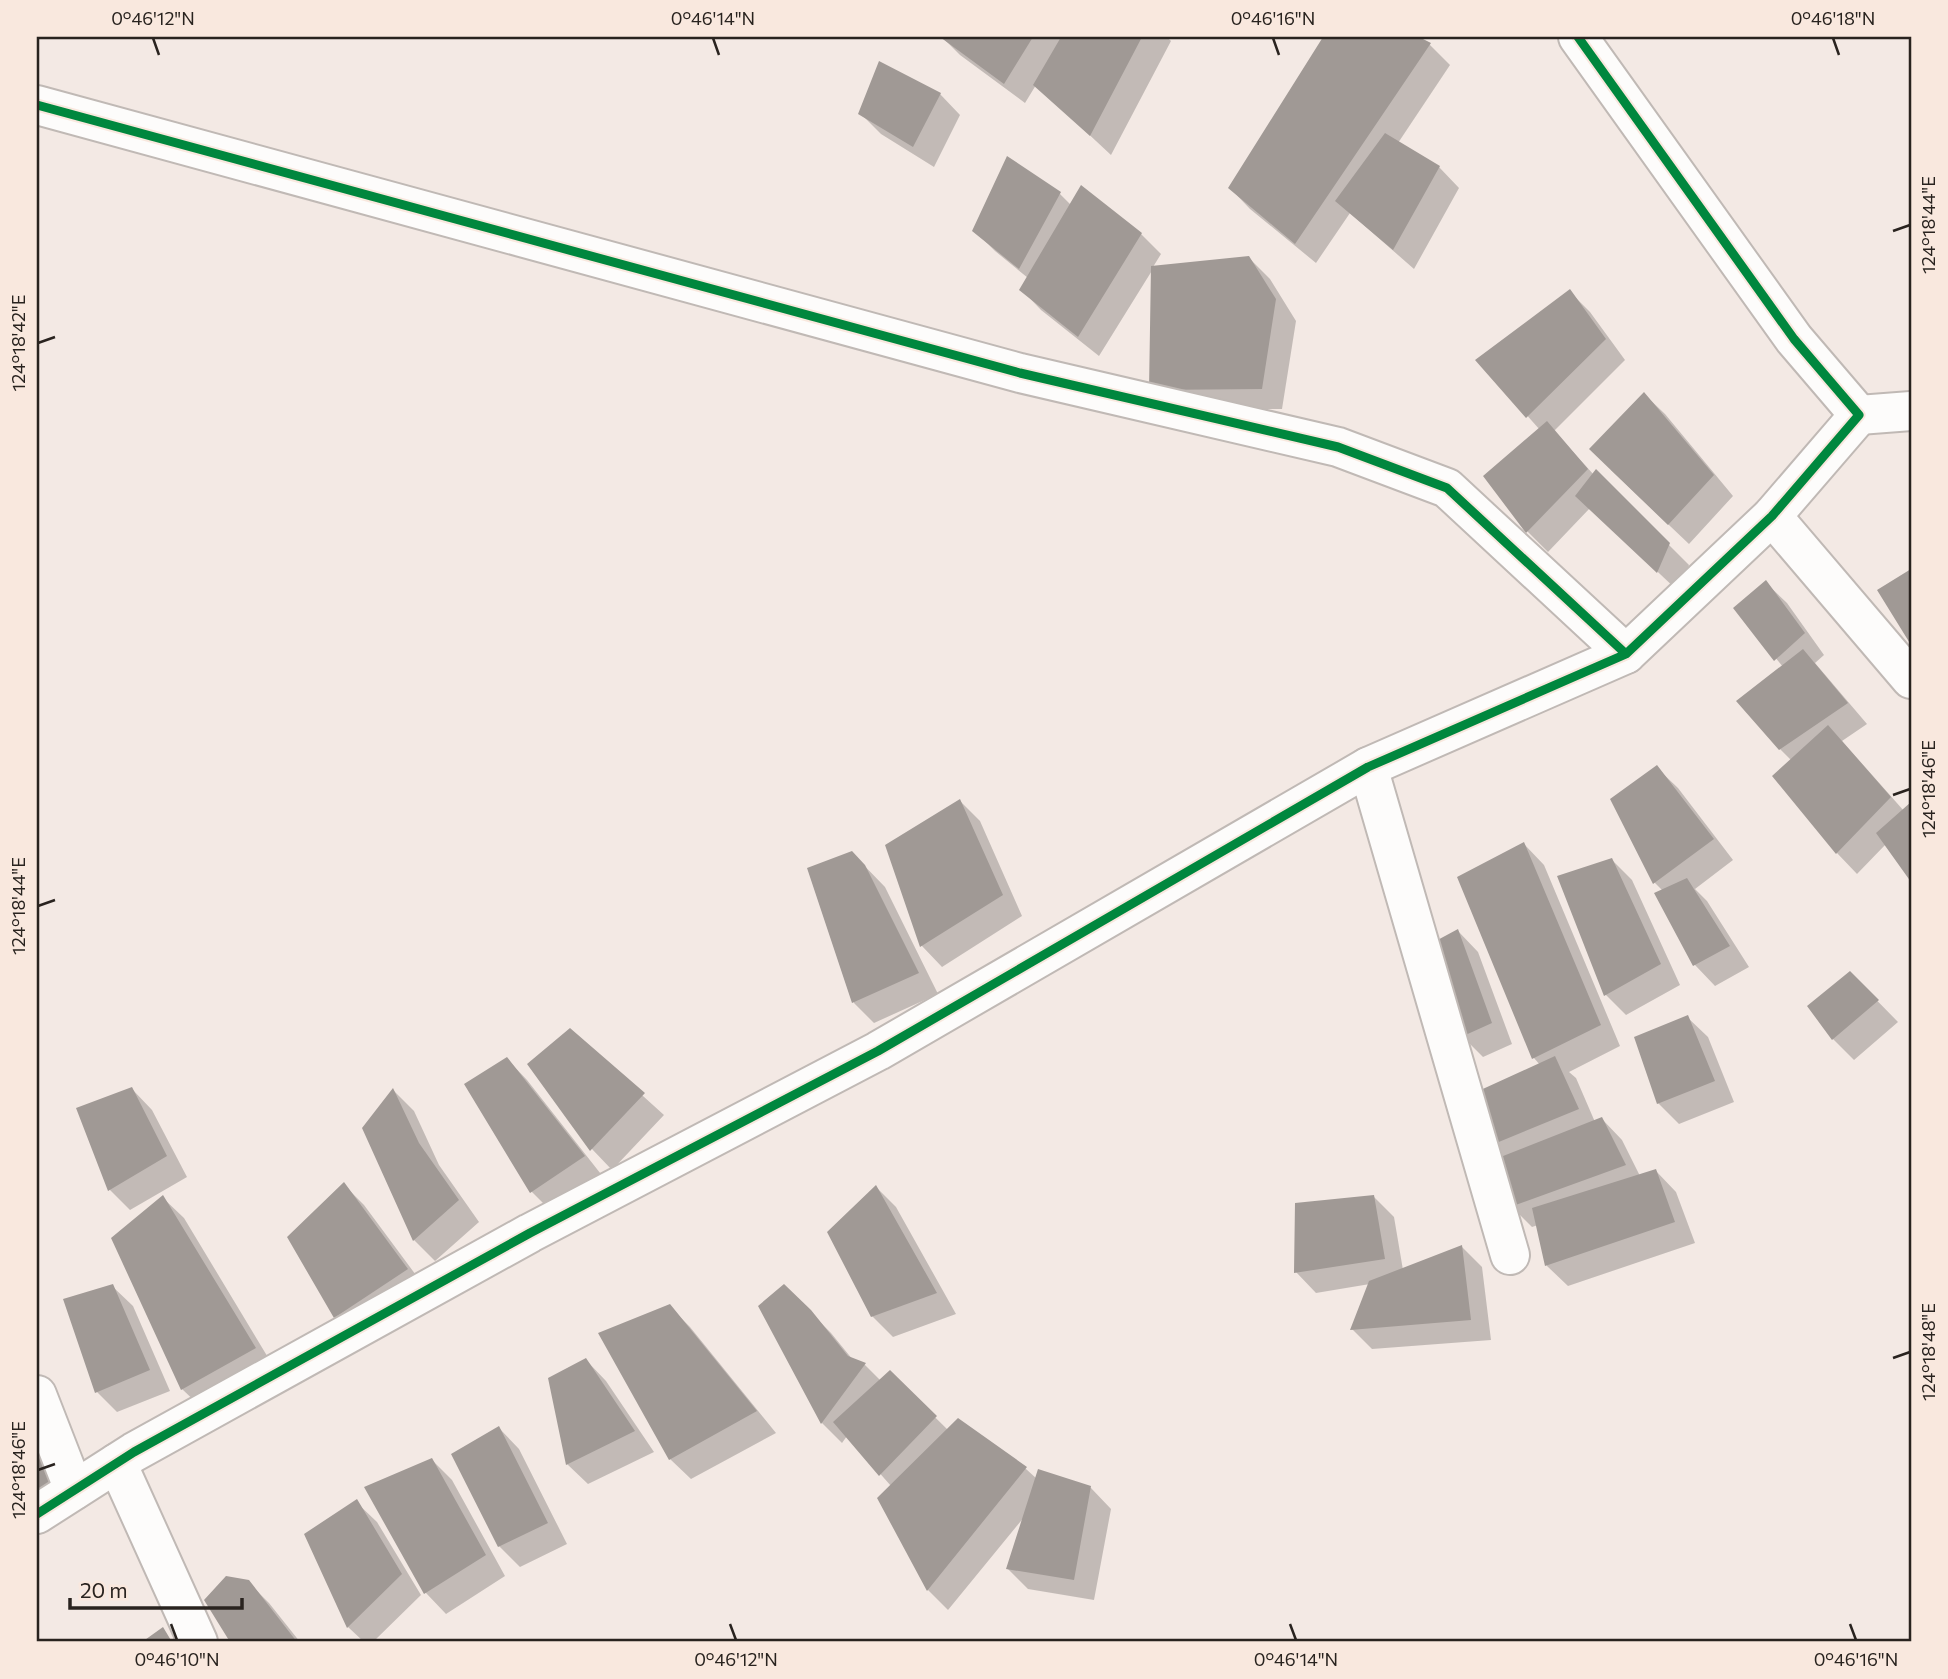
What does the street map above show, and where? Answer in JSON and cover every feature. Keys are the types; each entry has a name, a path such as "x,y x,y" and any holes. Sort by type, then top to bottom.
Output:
{"street":[{"path":"1578,37 1794,339 1859,415"},
{"path":"37,105 1020,373 1338,447 1447,488 1626,654"},
{"path":"37,1514 117,1463 530,1233 878,1051 1368,767 1626,654 1772,516 1859,415 1911,411"},
{"path":"1772,516 1911,679"},
{"path":"1368,767 1510,1255"},
{"path":"37,1395 74,1490"},
{"path":"117,1463 198,1642"}],"building":[{"path":"940,37 1033,37 1004,84"},
{"path":"1061,37 1142,37 1090,136 1033,85"},
{"path":"1323,37 1419,37 1431,43 1295,244 1228,188"},
{"path":"879,61 941,93 913,147 858,114"},
{"path":"1385,133 1440,166 1393,250 1335,201"},
{"path":"1007,156 1061,192 1019,269 972,231"},
{"path":"1081,185 1142,233 1078,337 1019,290"},
{"path":"1249,256 1276,299 1262,389 1149,390 1151,266"},
{"path":"1570,289 1606,339 1526,418 1475,360"},
{"path":"1644,392 1714,475 1668,525 1589,449"},
{"path":"1547,421 1588,469 1526,533 1483,476"},
{"path":"1596,469 1670,543 1657,573 1575,496"},
{"path":"1911,569 1911,645 1877,590"},
{"path":"1766,580 1805,633 1774,661 1733,608"},
{"path":"1803,649 1848,703 1779,750 1736,701"},
{"path":"1828,725 1891,797 1836,854 1772,776"},
{"path":"1657,765 1714,839 1653,884 1610,799"},
{"path":"960,799 1003,895 920,947 885,845"},
{"path":"1911,802 1911,882 1876,833"},
{"path":"1524,842 1601,1025 1532,1059 1457,877"},
{"path":"852,851 865,865 919,973 852,1003 807,868"},
{"path":"1612,858 1661,964 1604,996 1557,876"},
{"path":"1687,878 1730,946 1693,966 1654,893"},
{"path":"1458,929 1492,1023 1461,1037 1432,943"},
{"path":"1850,971 1879,1000 1832,1040 1807,1006"},
{"path":"1688,1015 1715,1081 1657,1104 1634,1037"},
{"path":"570,1028 645,1093 590,1151 527,1064"},
{"path":"1555,1056 1579,1109 1489,1146 1474,1093"},
{"path":"507,1057 585,1156 530,1193 464,1084"},
{"path":"132,1087 167,1156 108,1191 76,1108"},
{"path":"393,1088 419,1143 459,1200 413,1241 362,1128"},
{"path":"1602,1117 1626,1165 1510,1207 1498,1158"},
{"path":"1656,1169 1675,1222 1545,1266 1532,1208"},
{"path":"344,1182 408,1269 334,1318 287,1237"},
{"path":"876,1185 937,1293 871,1317 827,1232"},
{"path":"163,1195 256,1348 181,1390 111,1238"},
{"path":"1374,1195 1385,1259 1294,1273 1295,1203"},
{"path":"1462,1245 1471,1320 1350,1330 1369,1281"},
{"path":"113,1284 150,1370 95,1393 63,1299"},
{"path":"784,1284 811,1310 848,1356 866,1363 821,1424 758,1306"},
{"path":"670,1304 757,1411 669,1460 598,1333"},
{"path":"586,1358 635,1431 566,1465 548,1378"},
{"path":"890,1370 937,1416 879,1476 833,1422"},
{"path":"958,1418 1027,1467 927,1591 877,1498"},
{"path":"37,1424 63,1487 37,1505"},
{"path":"499,1426 548,1523 498,1547 451,1454"},
{"path":"432,1458 486,1555 424,1594 364,1487"},
{"path":"1038,1469 1091,1486 1074,1580 1006,1569"},
{"path":"357,1499 402,1574 347,1628 304,1534"},
{"path":"226,1576 249,1580 297,1642 230,1642 204,1600"},
{"path":"163,1627 172,1642 142,1642"}],"cycle path":[{"path":"37,1514 134,1452 530,1233 878,1051 1368,767 1626,654 1772,516 1859,415 1794,339 1578,37"},
{"path":"37,105 1020,373 1338,447 1447,488 1626,654"}]}
